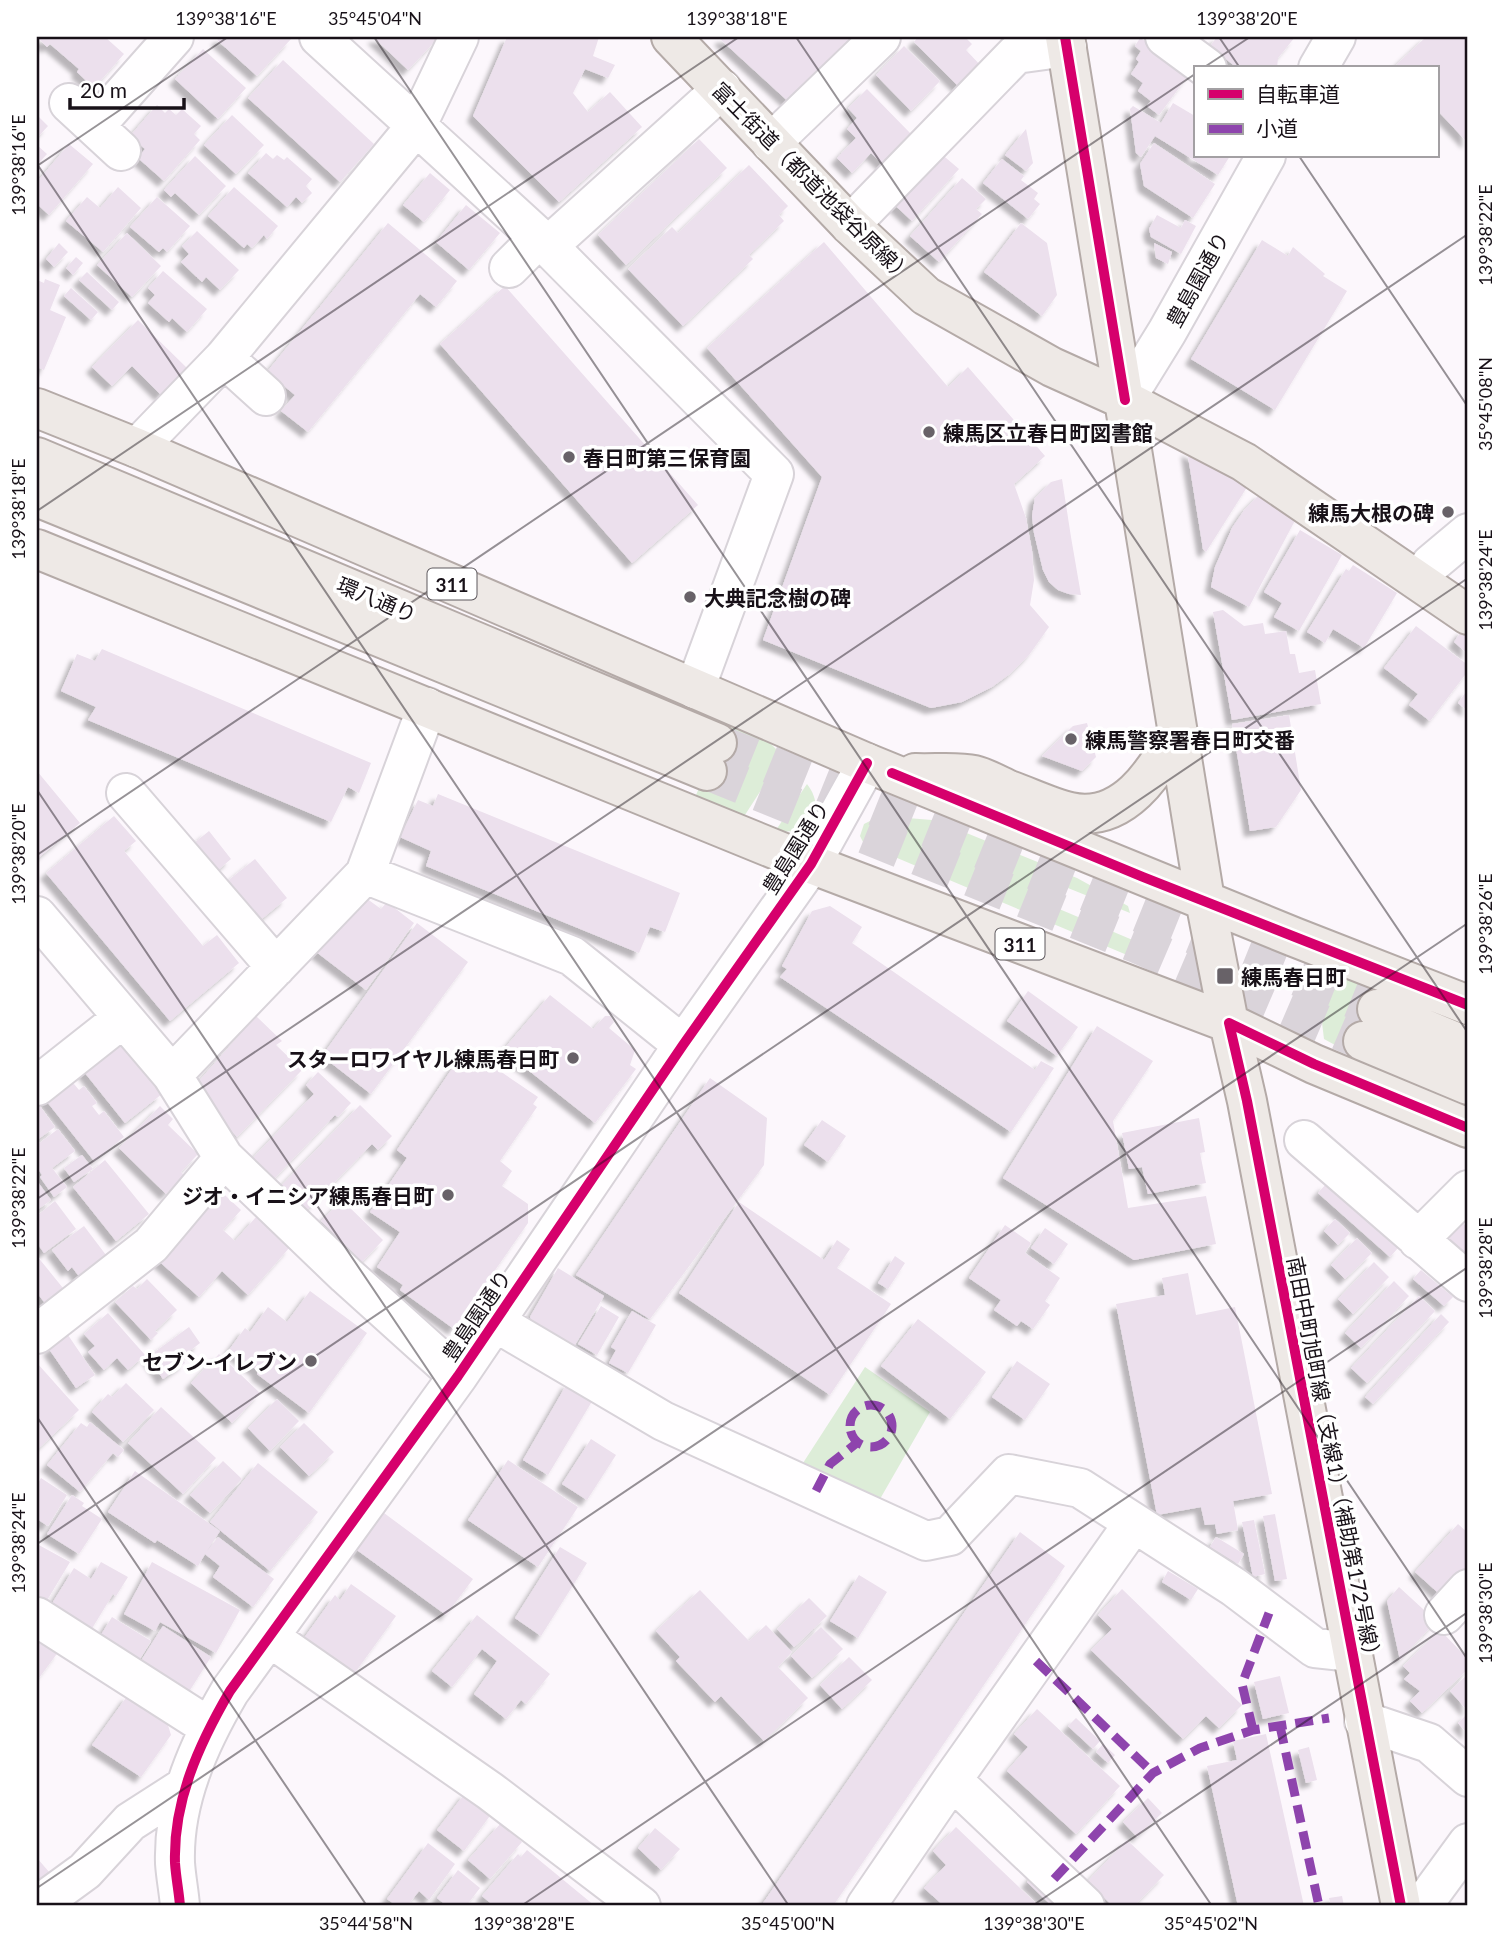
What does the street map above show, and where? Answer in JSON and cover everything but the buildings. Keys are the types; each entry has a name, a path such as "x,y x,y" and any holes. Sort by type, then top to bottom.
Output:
{"main road":[{"name":"富士街道（都道池袋谷原線）","path":"671,37 850,225 926,296 1052,367 1125,400 1244,462 1468,615"},
{"name":"南田中町旭町線（支線1）（補助第172号線）","path":"1066,42 1205,900 1247,1101 1401,1906"},
{"name":"311","path":"37,408 137,448 879,768 1205,900 1466,1000"},
{"name":"環八通り","path":"37,457 712,757 37,497"},
{"name":"311","path":"37,549 811,864 1229,1023 1314,1064 1468,1128"},
{"path":"879,768 973,775 1069,812 1093,813 1106,811 1123,803 1144,783 1162,761 1177,732"},
{"path":"1468,1046 1370,1025 1468,1085"}],"street":[{"path":"95,127 174,37"},
{"path":"319,37 543,242 774,474 695,689"},
{"path":"137,448 224,358 417,125 459,37"},
{"path":"772,143 881,37"},
{"path":"1165,37 1204,66"},
{"path":"1319,66 1336,37"},
{"path":"850,225 1016,54 1066,42"},
{"path":"509,268 722,89"},
{"name":"豊島園通り","path":"1125,400 1265,158"},
{"path":"224,358 266,396"},
{"path":"1420,580 1431,564 1468,533"},
{"path":"172,1075 365,874 426,708"},
{"name":"豊島園通り","path":"180,1906 175,1863 178,1820 186,1786 209,1727 230,1691 458,1376 683,1045 879,768"},
{"path":"126,793 276,967"},
{"path":"365,874 572,956 683,1045"},
{"path":"37,916 172,1075 224,1158 346,1275 458,1376"},
{"path":"37,1086 123,1018"},
{"path":"1304,1140 1468,1282"},
{"path":"37,1335 151,1245 224,1158"},
{"path":"1418,1240 1468,1191"},
{"path":"495,1322 663,1421 926,1541 950,1535 1009,1474 1080,1488 1234,1587 1315,1648 1352,1652"},
{"path":"873,1904 951,1780 1133,1524"},
{"path":"37,1617 209,1727"},
{"path":"269,1637 490,1791 624,1901"},
{"path":"1364,1721 1429,1743 1468,1777"},
{"path":"951,1780 1085,1906"},
{"path":"37,1906 85,1871 130,1822 186,1786"},
{"path":"1422,1906 1468,1843"}],"green space":[{"path":"726,722 770,743 783,756 743,818 694,800"},
{"path":"807,784 816,804 811,820 797,830 776,830"},
{"path":"895,817 932,820 969,834 1077,878 1128,906 1130,913 1053,882 1043,889 1042,897 1045,903 1135,941 1136,950 1132,955 1127,955 864,844 860,836 864,824 872,820"},
{"path":"1315,965 1384,991 1357,1057 1324,1039"},
{"path":"865,1367 930,1412 880,1499 803,1463"}],"tunnel":[{"path":"717,743 1377,1009"},
{"path":"707,771 1136,944 1363,1041"}],"marked path":[{"path":"871,1405 886,1411 892,1426 886,1441 871,1447 856,1441 850,1426 856,1411 871,1405"},
{"path":"816,1491 830,1464 858,1442"},
{"path":"1253,1730 1242,1684 1269,1613"},
{"path":"1036,1661 1153,1773"},
{"path":"1054,1879 1153,1773 1200,1748 1253,1730 1329,1718"},
{"path":"1280,1726 1319,1906"}],"cycle path":[{"path":"1065,37 1125,400"},
{"path":"180,1906 175,1863 178,1817 183,1795 198,1752 230,1691 458,1376 683,1045 811,864 867,763"},
{"path":"892,773 1143,877 1468,1005"},
{"path":"1229,1023 1247,1101 1401,1906"},
{"path":"1229,1023 1314,1064 1468,1128"}],"place":[{"name":"練馬区立春日町図書館","path":"929,432"},
{"name":"春日町第三保育園","path":"569,457"},
{"name":"練馬大根の碑","path":"1448,512"},
{"name":"大典記念樹の碑","path":"690,597"},
{"name":"練馬警察署春日町交番","path":"1071,739"},
{"name":"練馬春日町","path":"1225,976"},
{"name":"スターロワイヤル練馬春日町","path":"573,1058"},
{"name":"ジオ・イニシア練馬春日町","path":"448,1195"},
{"name":"セブン-イレブン","path":"311,1361"}]}
